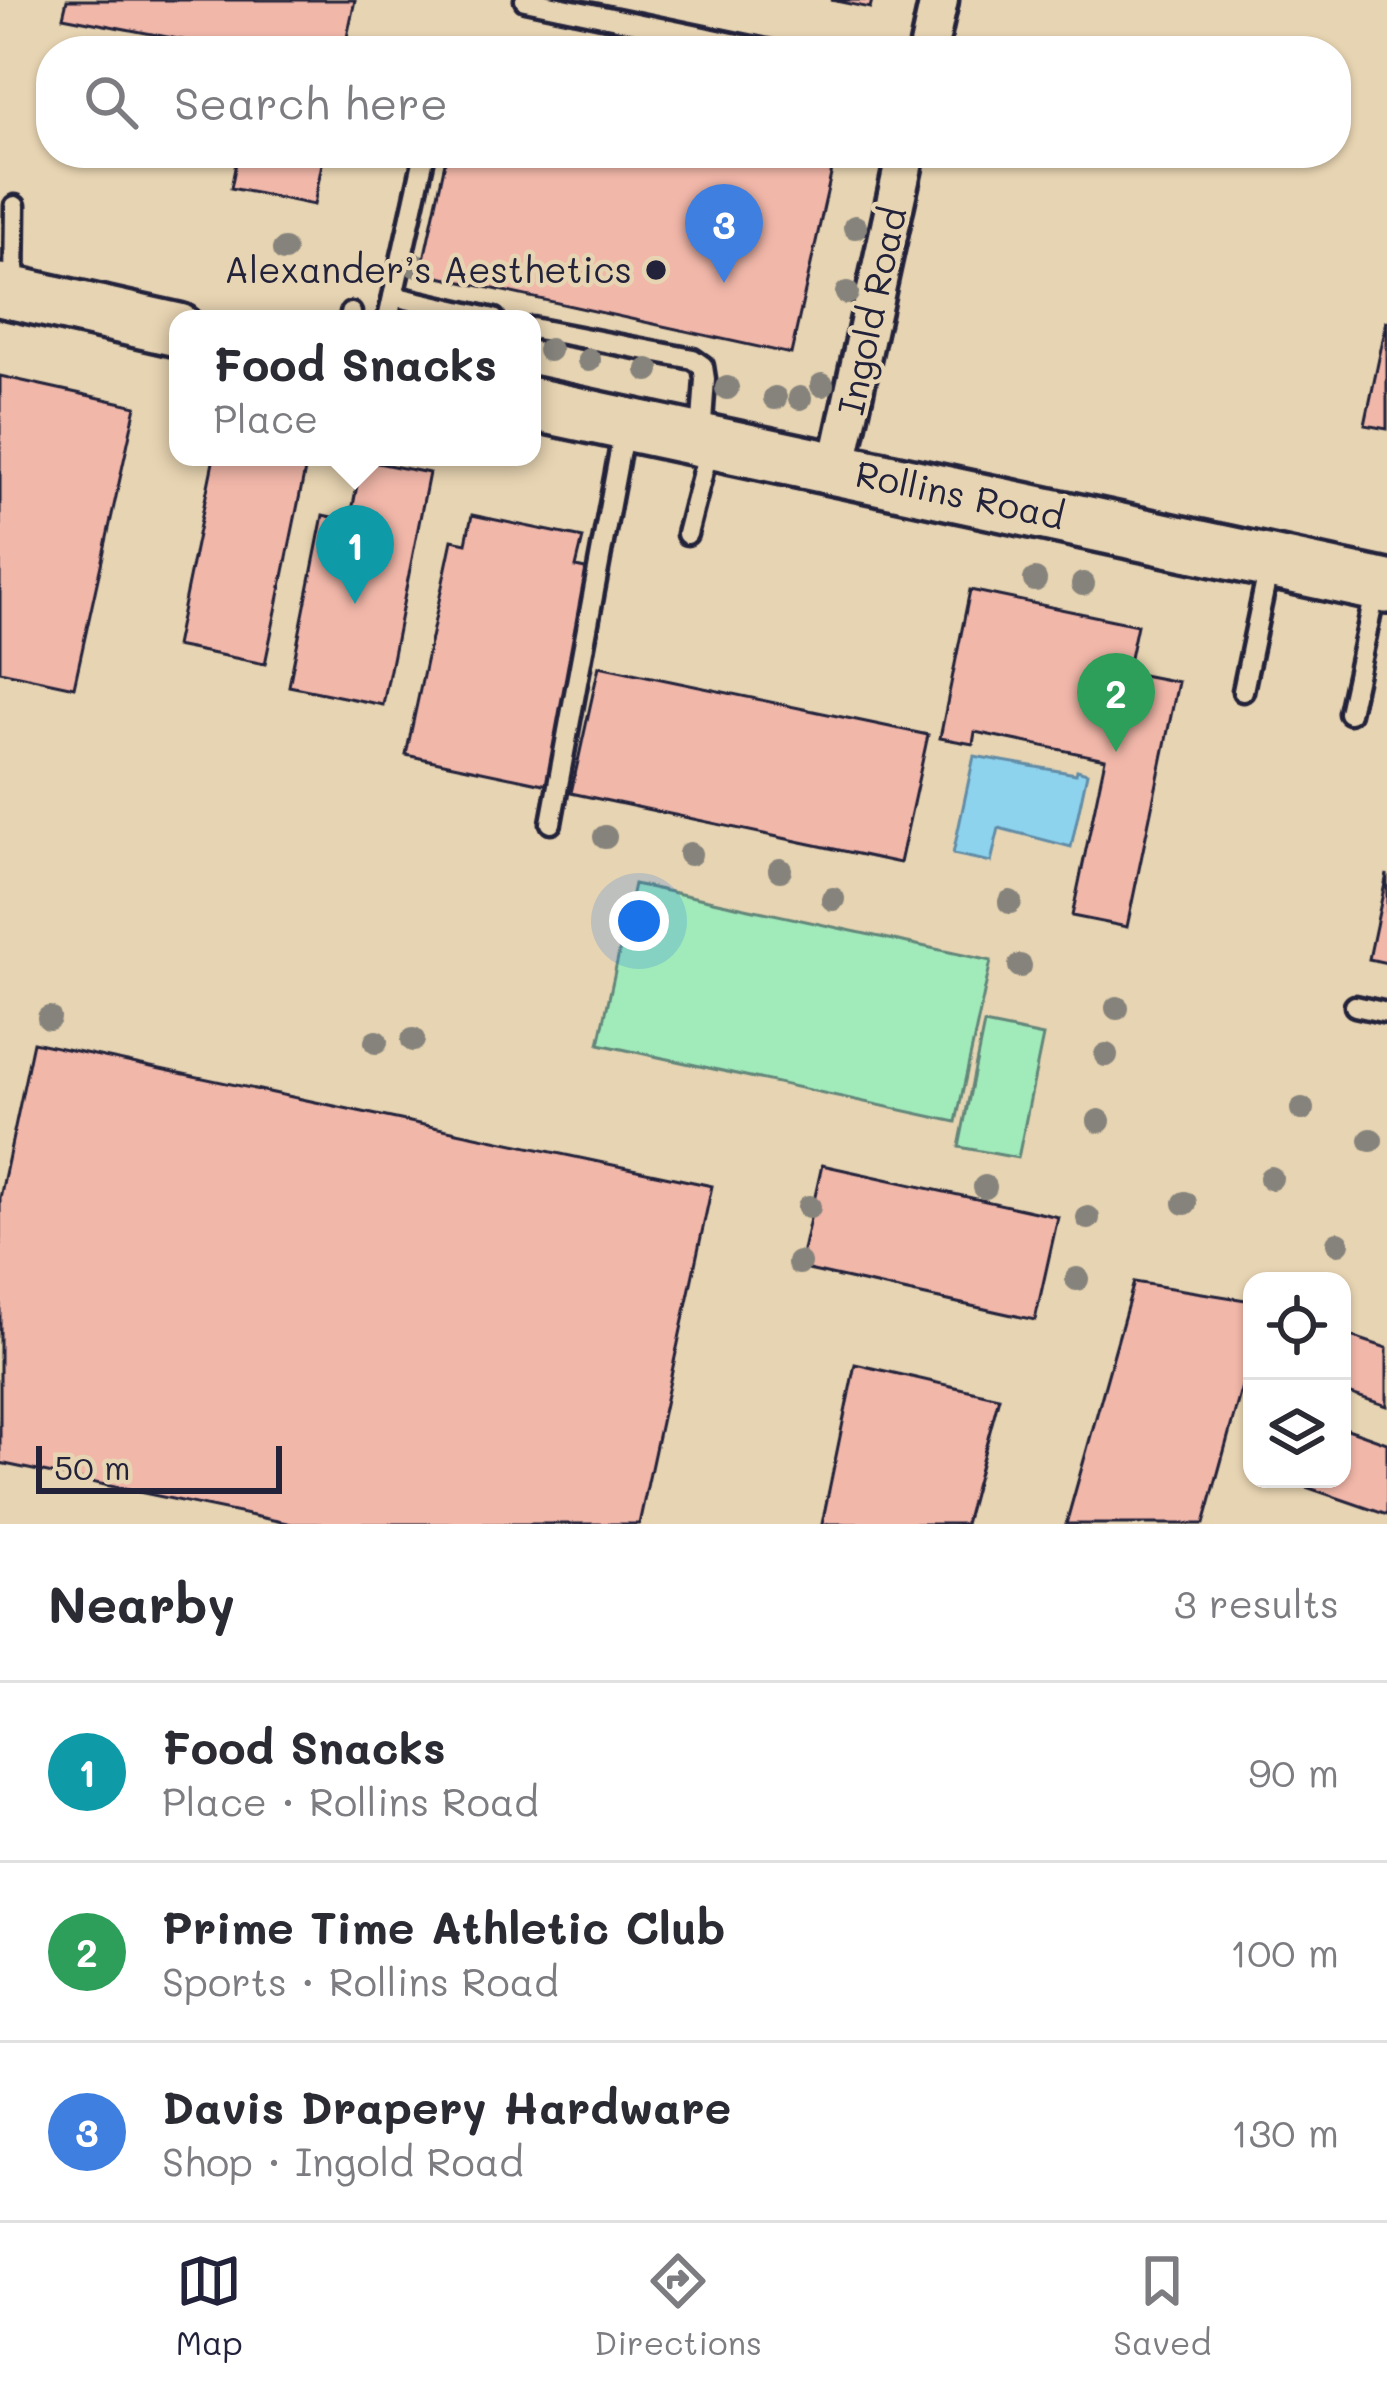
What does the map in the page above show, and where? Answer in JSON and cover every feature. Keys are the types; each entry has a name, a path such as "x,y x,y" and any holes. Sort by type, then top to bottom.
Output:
{"main road":[{"path":"7,292 169,329"},
{"name":"Rollins Road","path":"541,406 1382,586"}],"street":[{"path":"931,36 939,0"},
{"name":"Ingold Road","path":"837,469 895,168"}],"lane":[{"path":"525,0 699,36"},
{"path":"390,310 422,168"},
{"path":"7,292 15,206"},
{"path":"393,296 454,310"},
{"path":"541,330 693,358 703,366 705,442 686,535"},
{"path":"551,823 625,424"},
{"path":"1243,691 1270,562"},
{"path":"1349,713 1382,586"},
{"path":"1355,1006 1387,1013"}],"green space":[{"path":"634,884 991,961 956,1122 599,1044"},
{"path":"984,1024 1043,1036 1018,1158 959,1147"}],"water":[{"path":"974,756 1087,773 1071,847 999,828 991,862 953,854"}],"building":[{"path":"67,0 355,0 347,36 162,36 63,17"},
{"path":"831,0 872,0 870,8"},
{"path":"235,168 321,168 314,205 231,188"},
{"path":"444,168 832,168 791,354 421,273"},
{"path":"1387,320 1387,429 1365,425"},
{"path":"0,376 136,406 74,687 0,671"},
{"path":"212,466 306,466 265,664 175,646"},
{"path":"361,466 429,473 383,705 289,686 323,515 350,521"},
{"path":"472,515 583,538 576,567 594,571 548,785 406,755 452,540 466,543"},
{"path":"970,590 1137,625 1127,672 1178,682 1127,927 1072,916 1105,759 975,732 973,744 940,738"},
{"path":"599,666 928,735 900,863 571,793"},
{"path":"1387,874 1387,963 1369,959"},
{"path":"33,1042 712,1186 639,1524 292,1524 0,1463 0,1198"},
{"path":"822,1165 1058,1217 1035,1320 799,1268"},
{"path":"1134,1282 1243,1300 1243,1383 1204,1524 1066,1524"},
{"path":"1351,1336 1387,1348 1387,1406 1351,1394"},
{"path":"855,1364 999,1397 965,1524 822,1524"},
{"path":"1351,1430 1387,1443 1387,1515 1309,1488 1351,1488"}],"place":[{"name":"Alexander’s Aesthetics","path":"656,270"},
{"name":"Davis Drapery Hardware","path":"724,283"},
{"name":"Food Snacks","path":"355,604"},
{"name":"Prime Time Athletic Club","path":"1116,752"}]}
